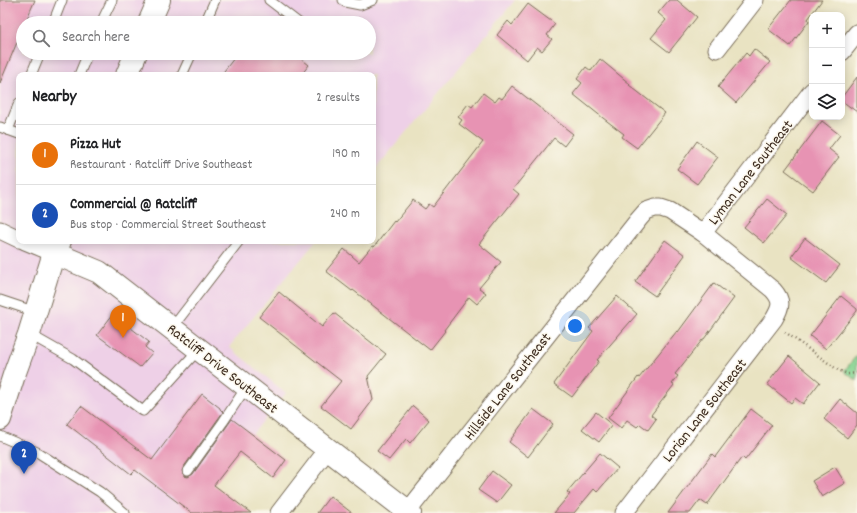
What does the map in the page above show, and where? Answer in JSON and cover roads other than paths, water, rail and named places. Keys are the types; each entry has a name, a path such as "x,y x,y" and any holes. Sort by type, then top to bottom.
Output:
{"street":[{"path":"152,16 159,0"},
{"path":"718,50 755,0"},
{"path":"845,48 857,32"},
{"path":"128,72 133,60"},
{"name":"Lyman Lane Southeast","path":"703,233 809,95"},
{"name":"Hillside Lane Southeast","path":"409,512 646,211 661,208 670,211 703,233"},
{"path":"0,230 16,238"},
{"name":"Lorian Lane Southeast","path":"624,513 773,321 781,305 779,296 773,290 703,233"},
{"name":"Ratcliff Drive Southeast","path":"41,244 57,247 99,272 409,512"},
{"path":"0,419 9,382 30,334 57,247"},
{"path":"279,513 328,449"}],"lane":[{"path":"56,16 62,0"},
{"path":"105,16 112,0"},
{"path":"208,16 215,0"},
{"path":"269,0 290,16"},
{"path":"343,0 345,2 360,5 373,0"},
{"path":"32,72 37,60"},
{"path":"80,72 85,60"},
{"path":"183,72 189,60"},
{"path":"16,109 4,128 16,133"},
{"path":"172,328 237,244"},
{"path":"0,300 36,312"},
{"path":"30,334 73,359 143,410 199,349"},
{"path":"188,470 247,386"},
{"path":"0,436 37,452 100,492 125,513"}],"place":[{"name":"Pizza Hut","path":"123,338"},
{"name":"Commercial @ Ratcliff","path":"24,474"}]}
